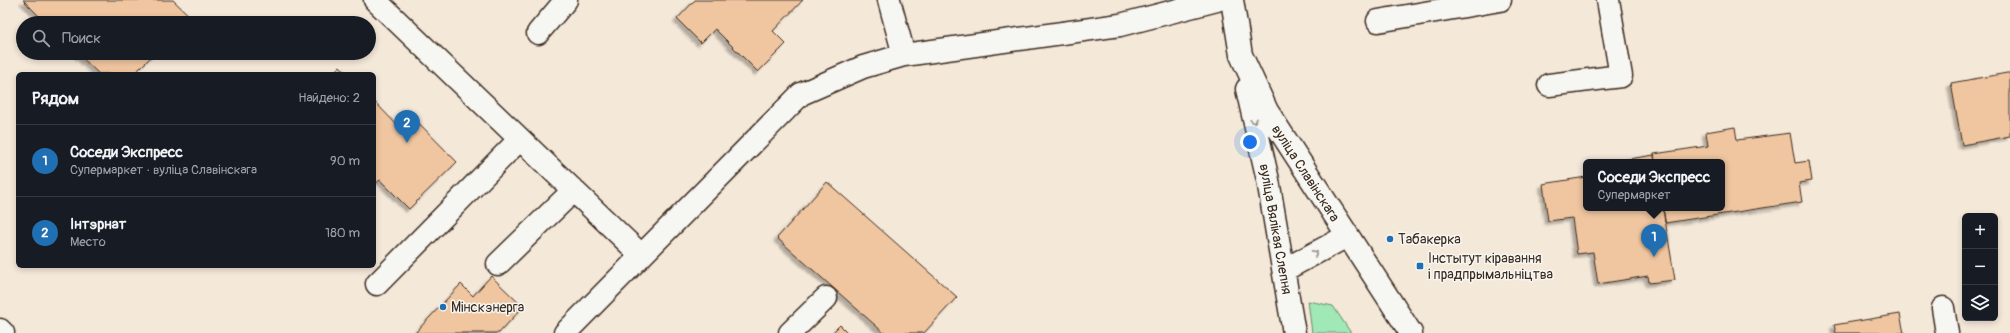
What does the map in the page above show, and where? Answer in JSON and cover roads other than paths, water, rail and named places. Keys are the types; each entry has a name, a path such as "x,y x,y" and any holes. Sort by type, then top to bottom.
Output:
{"street":[{"path":"375,0 641,255"},
{"path":"538,32 566,0"},
{"path":"889,0 904,55"},
{"path":"565,333 801,94 836,78 904,55 1120,25 1217,0"},
{"name":"вуліца Славінскага","path":"1232,0 1241,55 1266,111 1411,333"},
{"path":"1378,21 1500,0"},
{"path":"1549,85 1621,76 1608,0"},
{"name":"вуліца Вялікая Слепня","path":"1241,55 1254,123 1268,180 1294,333"},
{"path":"377,284 520,139"},
{"path":"498,264 574,190"},
{"path":"1284,270 1347,236"},
{"path":"790,333 826,298"},
{"path":"1943,308 1947,333"},
{"path":"0,330 3,333"}],"place":[{"name":"Інтэрнат","path":"407,143"},
{"name":"Табакерка","path":"1390,239"},
{"name":"Соседи Экспресс","path":"1654,257"},
{"name":"Інстытут кіравання і прадпрымальніцтва","path":"1420,266"},
{"name":"Мінскэнерга","path":"443,307"}]}
